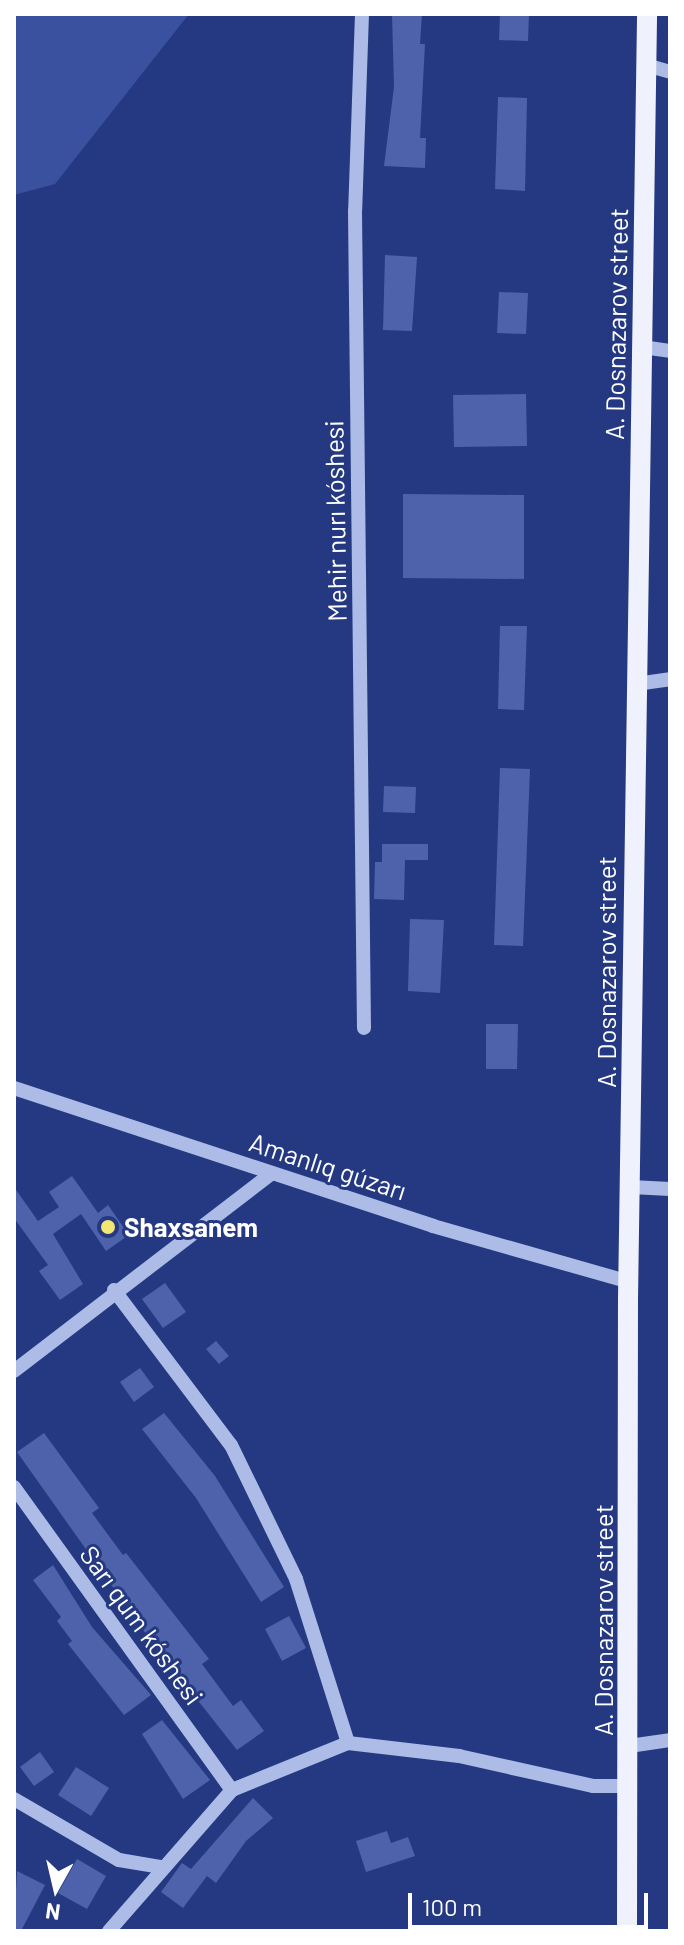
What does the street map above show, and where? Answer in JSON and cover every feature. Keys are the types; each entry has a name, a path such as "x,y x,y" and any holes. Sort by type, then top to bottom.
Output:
{"main road":[{"name":"A. Dosnazarov street","path":"627,1931 629,1282 647,14"}],"street":[{"name":"Mehir nurı kóshesi","path":"362,14 355,211 364,1028"},
{"path":"646,65 670,72"},
{"path":"642,347 670,351"},
{"path":"636,684 670,679"},
{"name":"Amanlıq gúzarı","path":"14,1088 272,1173 629,1282"},
{"path":"14,1371 114,1290 272,1173"},
{"path":"631,1187 670,1189"},
{"path":"114,1290 231,1445 296,1579 348,1743"},
{"name":"Sarı qum kóshesi","path":"14,1487 232,1790"},
{"path":"629,1746 670,1740"},
{"path":"109,1931 161,1867 232,1790 348,1743 459,1756 593,1786 628,1786"},
{"path":"14,1799 119,1860 161,1867"}],"shaded area":[{"path":"14,14 189,14 55,184 14,195"}],"building":[{"path":"392,14 422,14 420,44 425,44 420,138 426,138 425,168 384,166 394,87"},
{"path":"500,14 529,14 528,41 499,40"},
{"path":"498,97 527,98 525,191 495,189"},
{"path":"385,255 417,257 412,331 383,330"},
{"path":"499,292 528,293 526,334 497,333"},
{"path":"526,394 527,446 454,447 453,395"},
{"path":"403,494 524,495 524,579 403,578"},
{"path":"500,626 527,626 524,710 498,709"},
{"path":"500,768 530,769 523,946 494,945"},
{"path":"384,786 416,787 415,813 383,812"},
{"path":"382,844 428,844 428,860 405,860 404,900 374,899 375,862 382,862"},
{"path":"410,919 444,920 440,993 408,991"},
{"path":"486,1024 518,1024 517,1069 486,1069"},
{"path":"72,1176 98,1213 108,1205 129,1235 106,1251 81,1214 53,1234 83,1284 60,1300 39,1271 48,1265 14,1218 14,1187 38,1221 59,1207 49,1192"},
{"path":"165,1283 186,1312 163,1328 142,1299"},
{"path":"216,1341 229,1356 219,1364 206,1349"},
{"path":"140,1368 154,1387 134,1402 120,1382"},
{"path":"164,1413 215,1476 284,1587 261,1602 196,1498 142,1429"},
{"path":"44,1433 99,1508 92,1513 209,1659 202,1664 233,1706 241,1700 264,1731 237,1750 151,1641 17,1452"},
{"path":"53,1565 92,1627 151,1695 124,1715 68,1644 72,1641 57,1621 61,1617 33,1580"},
{"path":"289,1616 306,1648 282,1661 265,1629"},
{"path":"162,1720 210,1780 183,1799 142,1734"},
{"path":"40,1752 54,1772 34,1786 20,1767"},
{"path":"76,1767 109,1788 91,1816 58,1795"},
{"path":"253,1798 273,1818 246,1841 216,1883 207,1876 183,1908 161,1892 182,1863 191,1869"},
{"path":"387,1831 391,1843 408,1837 415,1856 366,1872 356,1841"},
{"path":"77,1859 106,1876 87,1909 58,1893"},
{"path":"17,1871 45,1885 21,1931 14,1931"}],"place":[{"name":"Shaxsanem","path":"108,1227"}]}
